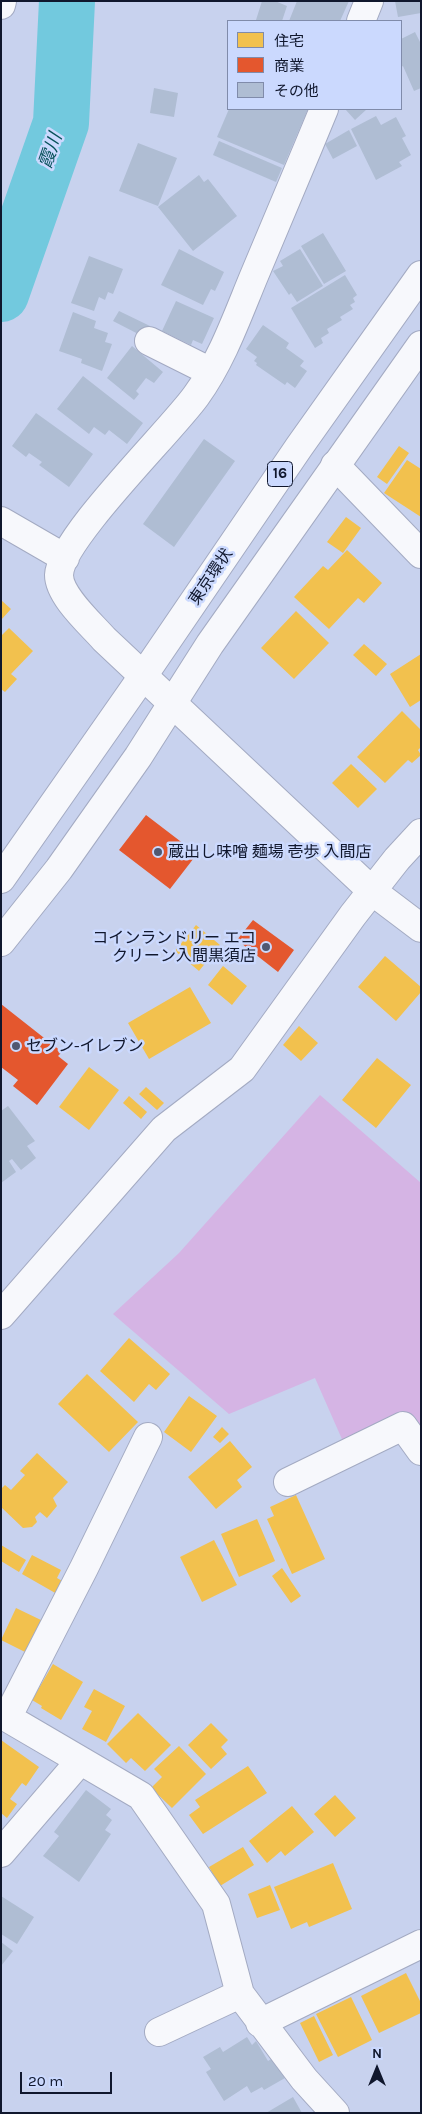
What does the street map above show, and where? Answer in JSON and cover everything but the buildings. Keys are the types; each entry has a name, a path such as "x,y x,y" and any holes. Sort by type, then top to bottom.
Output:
{"main road":[{"path":"1,5 2,1"},
{"path":"361,20 369,1"},
{"path":"324,110 231,332 210,372 196,396 89,522 65,558 59,575 64,594 104,639 372,892 421,928"},
{"name":"東京環状","path":"1,879 108,723 144,676 299,447 421,275"},
{"path":"148,341 210,372"},
{"name":"16","path":"1,942 59,869 138,757 210,644 421,345"},
{"path":"336,465 421,554"},
{"path":"1,521 65,558"},
{"path":"1,1315 164,1129 242,1069 397,859 421,833"},
{"path":"288,1482 402,1426 421,1451"},
{"path":"148,1437 84,1568 4,1716 141,1796 216,1904 240,1994 304,2079 335,2113"},
{"path":"1,1853 80,1761"},
{"path":"260,2023 421,1944"},
{"path":"159,2032 240,1994"}],"shaded area":[{"path":"320,1095 421,1183 421,1440 345,1446 315,1378 229,1414 113,1314 179,1253"}],"waterway":[{"name":"霞川","path":"1,294 61,123 67,1"}],"place":[{"name":"蔵出し味噌 麺場 壱歩 入間店","path":"158,852"},
{"name":"コインランドリー エコ クリーン入間黒須店","path":"266,947"},
{"name":"セブン-イレブン","path":"16,1046"}]}
